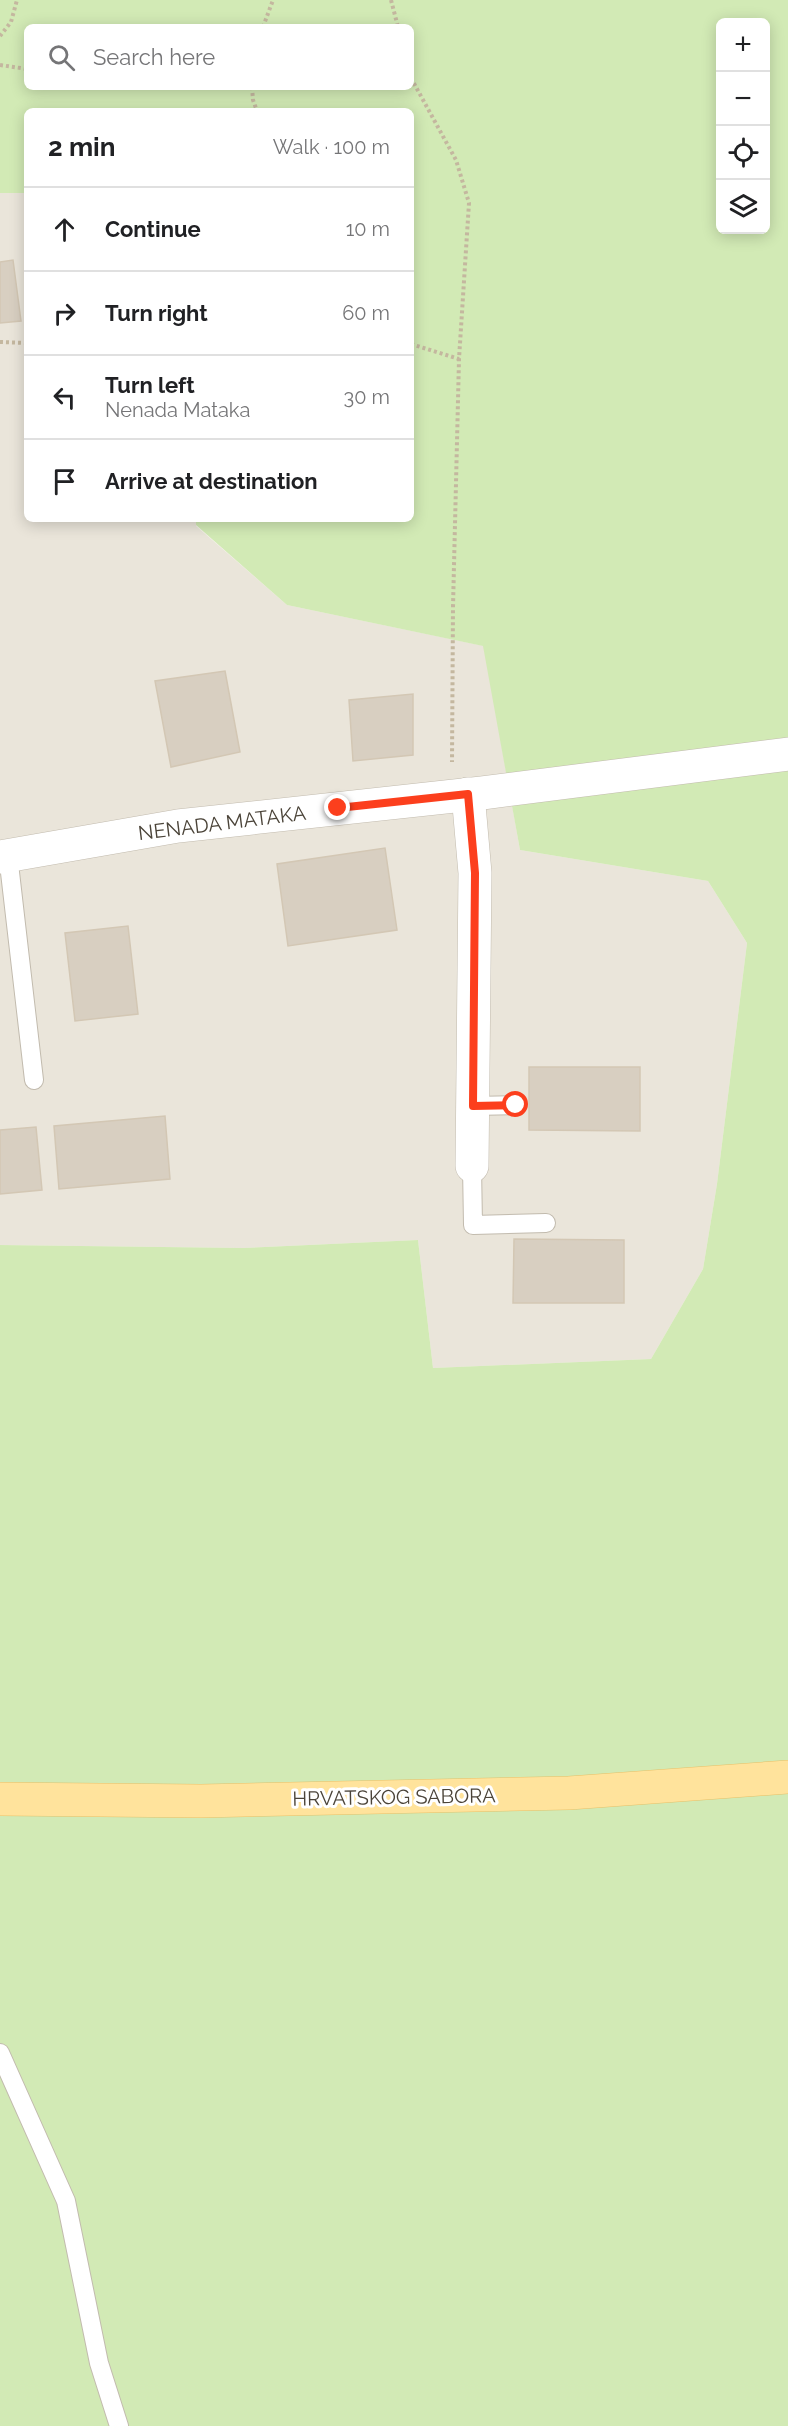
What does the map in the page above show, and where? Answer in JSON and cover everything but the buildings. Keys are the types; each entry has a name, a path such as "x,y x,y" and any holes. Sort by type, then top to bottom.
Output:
{"main road":[{"name":"HRVATSKOG SABORA","path":"0,1799 201,1801 569,1793 788,1777"}],"street":[{"name":"NENADA MATAKA","path":"4,856 178,826 467,794 788,754"},
{"path":"467,794 475,873 472,1166"}],"lane":[{"path":"4,856 34,1080"},
{"path":"473,1106 516,1105"},
{"path":"472,1166 473,1225 546,1224"},
{"path":"0,2053 66,2201 99,2364 119,2426"}],"path":[{"path":"0,36 11,22 17,0"},
{"path":"264,24 273,0"},
{"path":"391,0 397,24"},
{"path":"0,65 24,69"},
{"path":"414,83 456,160 469,203 459,359 453,608 467,794"},
{"path":"252,90 256,108"},
{"path":"0,342 24,343"},
{"path":"414,345 459,359"}],"shaded area":[{"path":"0,193 24,193 24,522 196,522 196,526 287,605 484,646 520,850 708,881 747,943 717,1184 703,1269 651,1359 433,1368 418,1240 243,1248 0,1245"}],"green space":[{"path":"0,0 788,0 788,2426 0,2426 0,1245 243,1248 418,1240 433,1368 651,1359 703,1269 717,1184 747,943 708,881 520,850 483,646 287,605 196,525 196,522 414,522 414,108 24,108 24,193 0,193"}],"route":[{"path":"338,808 468,794 475,873 473,1106 516,1105"}]}
